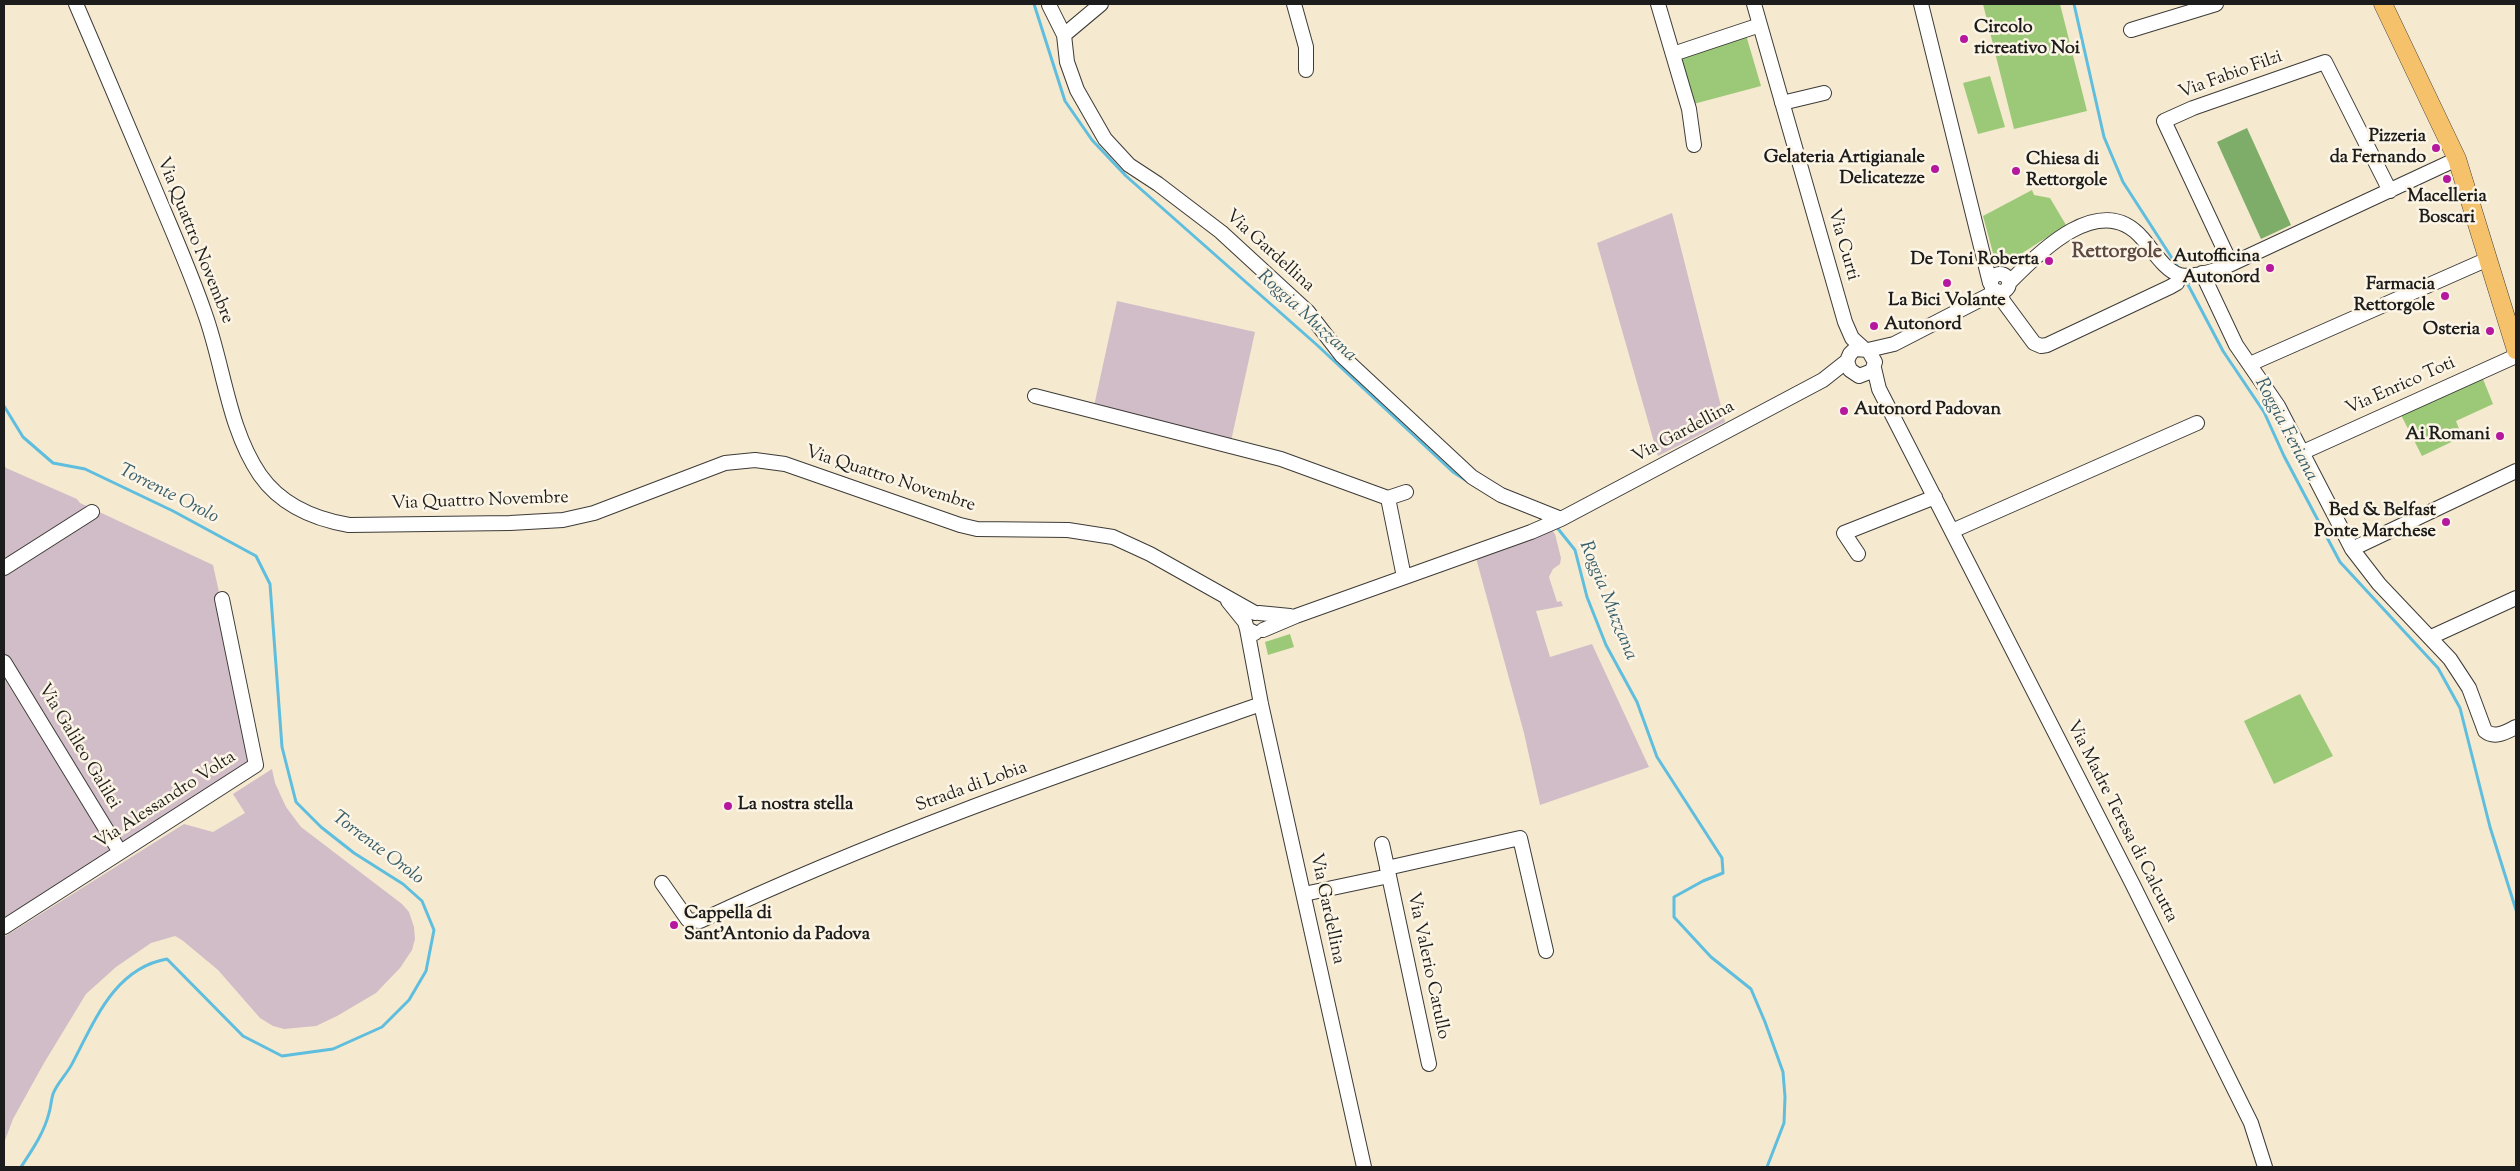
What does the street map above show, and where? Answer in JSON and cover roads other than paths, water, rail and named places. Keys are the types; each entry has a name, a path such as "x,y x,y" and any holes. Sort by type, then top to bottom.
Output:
{"main road":[{"path":"2383,4 2457,159 2516,350"}],"street":[{"name":"Via Quattro Novembre","path":"76,4 206,315 234,417 245,449 260,476 274,492 304,512 325,521 349,526 510,523 563,520 594,513 725,463 755,460 785,464 960,525 977,529 1068,530 1113,537 1150,554 1219,591 1255,623"},
{"path":"1064,35 1101,4"},
{"path":"1294,4 1306,47 1306,70"},
{"path":"1658,4 1689,109 1694,145"},
{"name":"Via Curti","path":"1754,4 1845,322 1852,338 1866,349"},
{"path":"1921,4 1980,240 1999,283 2003,301 2034,343 2041,346 2047,345 2170,287 2177,283 2180,274"},
{"path":"2131,30 2216,4"},
{"name":"Via Gardellina","path":"1049,5 1064,35 1067,62 1078,90 1105,139 1129,165 1158,184 1220,232 1308,312 1342,356 1472,477 1501,495 1556,520"},
{"path":"1673,54 1760,25"},
{"name":"Via Fabio Filzi","path":"2231,264 2164,121 2186,111 2325,62 2390,191"},
{"path":"1782,103 1824,93"},
{"path":"1999,283 2072,231 2090,222 2107,218 2124,222 2138,233 2172,271 2180,274 2198,274 2231,264 2457,159"},
{"path":"2250,364 2488,259"},
{"path":"2198,274 2236,345 2278,406 2352,549 2379,584 2431,637 2464,679 2485,731 2489,734 2501,734 2516,727"},
{"name":"Via Gardellina","path":"1364,1167 1252,660 1255,623 1296,616 1531,532 1823,380 1847,361 1852,351 1894,344 1972,303 1999,283"},
{"name":"Via Gardellina","path":"1823,380 1868,374 1894,344"},
{"path":"1866,349 1875,358 1874,367"},
{"name":"Via Enrico Toti","path":"2301,453 2516,356"},
{"path":"1847,361 1850,370 1858,376"},
{"name":"Via Madre Teresa di Calcutta","path":"1874,367 1879,389 2132,883 2250,1123 2266,1167"},
{"name":"Via Madre Teresa di Calcutta","path":"1858,376 1879,389"},
{"path":"1035,396 1281,459 1388,498 1406,492"},
{"path":"1952,531 2197,423"},
{"path":"2352,549 2516,471"},
{"path":"1388,498 1404,577"},
{"path":"1858,554 1844,533 1935,498"},
{"path":"4,568 92,512"},
{"path":"2431,637 2516,598"},
{"name":"Via Alessandro Volta","path":"4,927 256,765 222,599"},
{"name":"Via Galileo Galilei","path":"4,662 120,852"},
{"name":"Strada di Lobia","path":"662,883 688,920 700,921 859,852 957,813 1262,704"},
{"name":"Via Valerio Catullo","path":"1304,894 1520,838 1546,951"},
{"name":"Via Valerio Catullo","path":"1382,844 1429,1064"}],"waterway":[{"name":"Roggia Muzzana","path":"1034,4 1065,101 1092,140 1126,176 1317,345 1453,472 1467,481"},
{"name":"Roggia Feriana","path":"2074,4 2104,137 2123,182 2179,269"},
{"name":"Roggia Feriana","path":"2185,279 2223,351 2264,412 2284,456 2340,562 2438,668 2460,708 2490,827 2516,910"},
{"name":"Torrente Orolo","path":"4,406 23,437 53,463 85,469 173,511 256,556 270,584 282,747 296,802 321,827 354,853 403,884 422,901 434,930 426,971 409,1000 382,1027 333,1049 282,1056 243,1036 167,959 149,964 133,973 120,984 99,1013 71,1066 55,1090 44,1127 21,1167"},
{"name":"Roggia Muzzana","path":"1555,525 1575,550 1587,597 1606,645 1637,702 1657,757 1722,858 1723,873 1703,881 1674,897 1674,917 1711,957 1751,989 1765,1022 1783,1072 1785,1097 1784,1123 1767,1167"}],"place":[{"name":"Circolo ricreativo Noi","path":"1964,39"},
{"name":"Pizzeria da Fernando","path":"2436,148"},
{"name":"Gelateria Artigianale Delicatezze","path":"1935,169"},
{"name":"Chiesa di Rettorgole","path":"2016,171"},
{"name":"Macelleria Boscari","path":"2447,179"},
{"name":"De Toni Roberta","path":"2049,261"},
{"name":"Autofficina Autonord","path":"2270,268"},
{"name":"La Bici Volante","path":"1947,283"},
{"name":"Farmacia Rettorgole","path":"2445,296"},
{"name":"Autonord","path":"1874,326"},
{"name":"Osteria","path":"2490,331"},
{"name":"Autonord Padovan","path":"1844,411"},
{"name":"Ai Romani","path":"2500,436"},
{"name":"Bed & Belfast Ponte Marchese","path":"2446,522"},
{"name":"La nostra stella","path":"728,806"},
{"name":"Cappella di Sant'Antonio da Padova","path":"674,925"}],"district":[{"name":"Rettorgole","path":"2117,254"}]}
